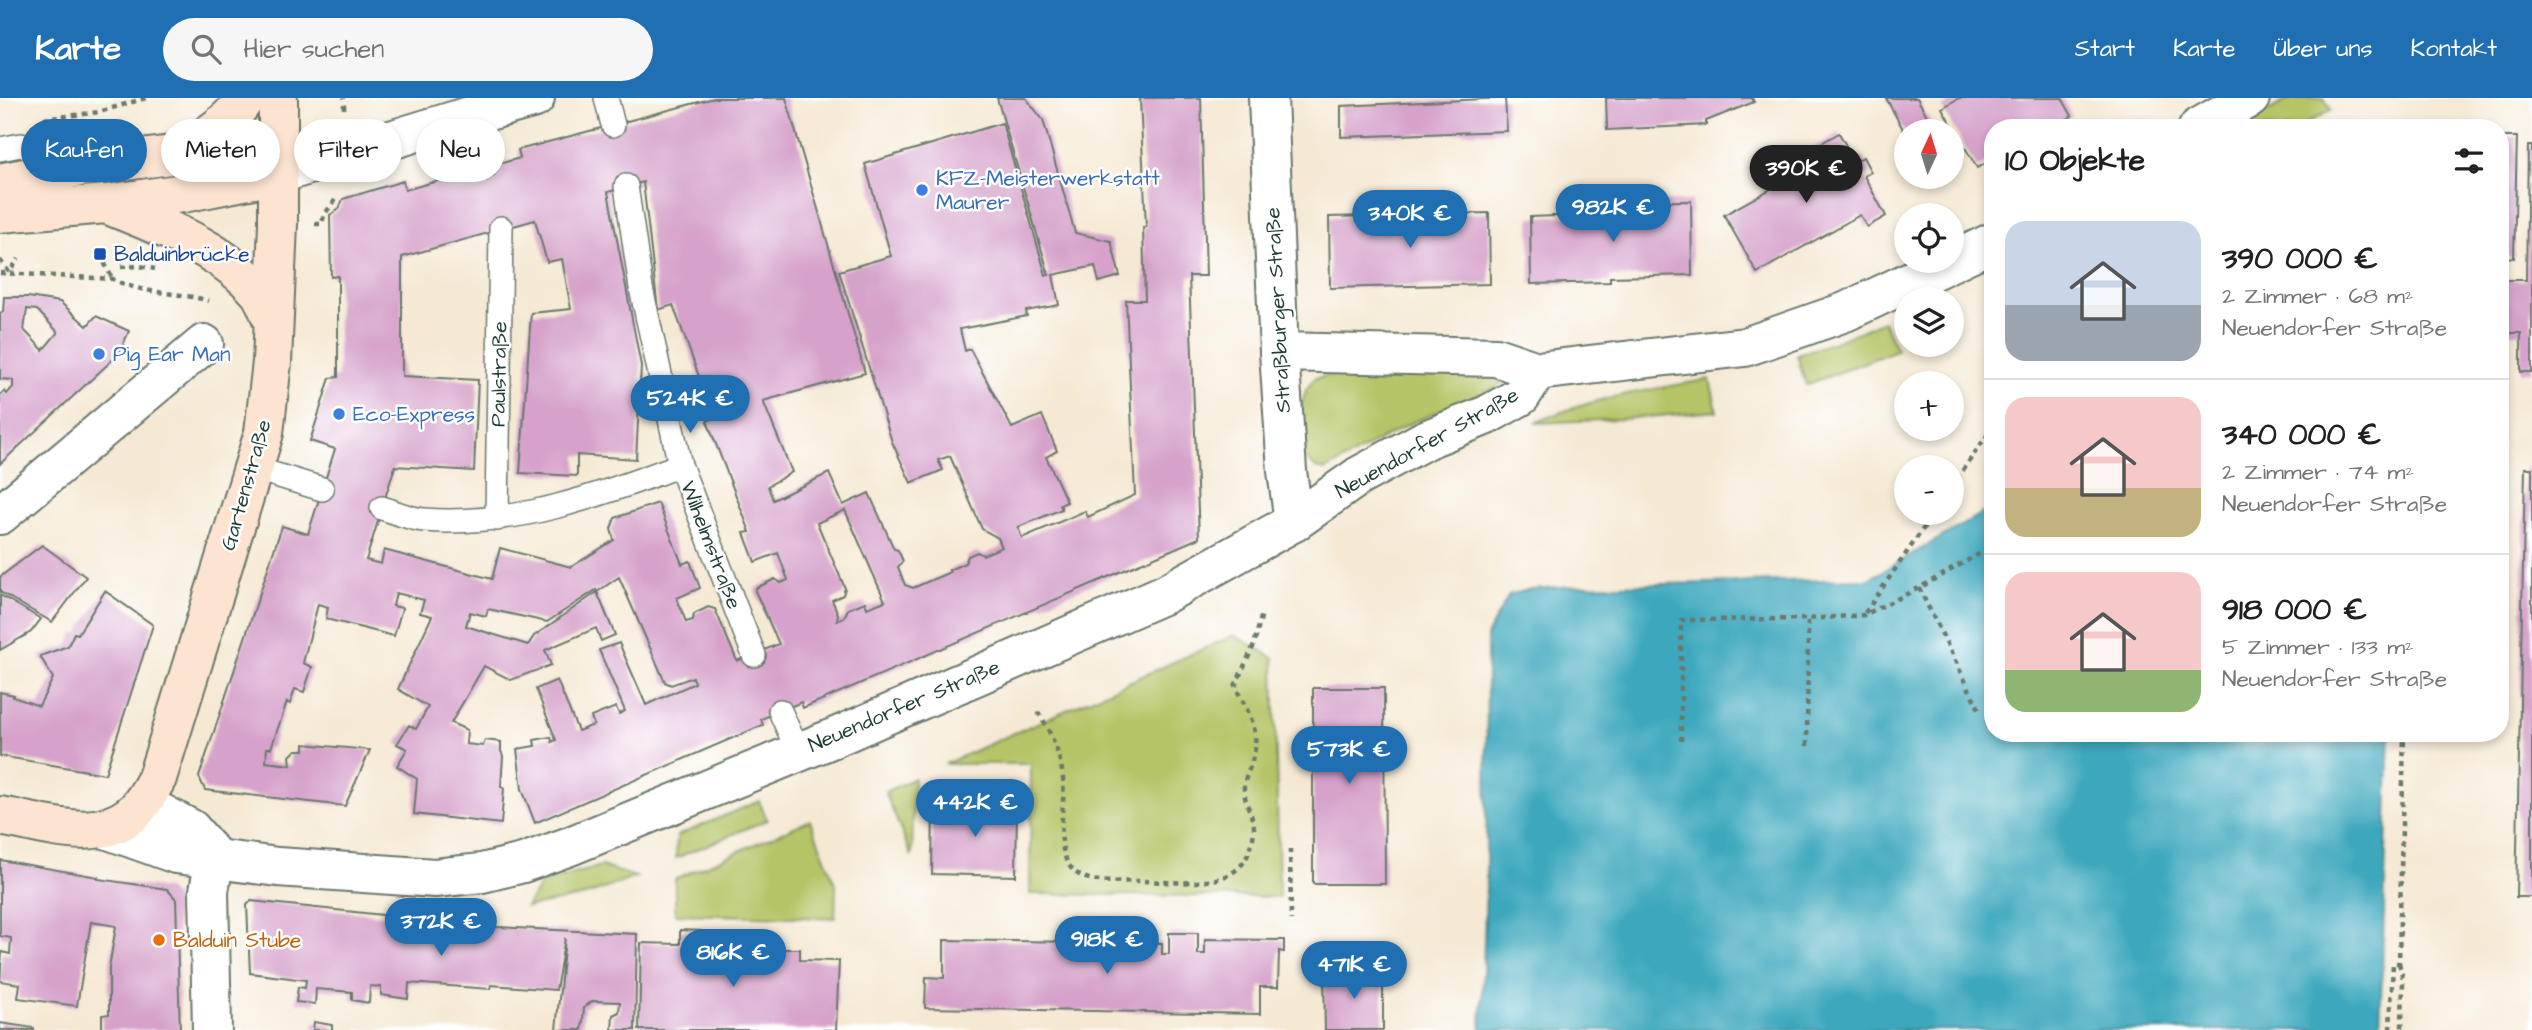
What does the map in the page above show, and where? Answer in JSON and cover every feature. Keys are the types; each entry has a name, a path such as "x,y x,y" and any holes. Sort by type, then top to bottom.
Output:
{"street":[{"path":"226,119 245,98"},
{"name":"Gartenstraße","path":"278,98 278,119"},
{"path":"280,158 466,117 535,98"},
{"name":"Straßburger Straße","path":"1268,98 1279,352 1287,471 1294,522"},
{"path":"2214,119 2250,98"},
{"path":"0,183 21,179"},
{"path":"0,213 106,204 183,193 213,182"},
{"name":"Gartenstraße","path":"126,814 157,778 264,433 270,389 278,182"},
{"path":"106,204 181,237 226,262 260,293 273,321"},
{"name":"Neuendorfer Straße","path":"1279,352 1496,357 1537,370 1745,347 1845,312 1984,246"},
{"path":"0,515 204,344"},
{"name":"Neuendorfer Straße","path":"0,816 95,831 126,814 176,854 278,867 435,878 482,873 523,863 798,751 1165,594 1294,522 1359,476 1425,440 1487,415 1521,396 1537,370"},
{"path":"212,1030 209,891 215,857"}],"lane":[{"path":"606,98 613,125"},
{"path":"0,149 21,145"},
{"name":"Wilhelmstraße","path":"626,186 641,288 680,465 754,655"},
{"name":"Paulstraße","path":"497,519 501,228"},
{"path":"382,508 422,520 497,519 597,496 680,465"},
{"path":"253,468 321,489"},
{"path":"780,711 798,751"}],"path":[{"path":"45,119 99,112 146,98"},
{"path":"344,98 344,109"},
{"path":"314,224 322,224 330,205 341,194"},
{"path":"100,254 113,279"},
{"path":"9,272 19,259"},
{"path":"0,260 9,272"},
{"path":"0,273 113,279 129,288 183,294 218,305"},
{"path":"1964,468 1984,440"},
{"path":"1864,615 1926,525"},
{"path":"1681,741 1681,620 1808,619 1864,615 1984,551"},
{"path":"1919,588 1981,713"},
{"path":"1038,712 1055,746 1062,771 1062,852 1073,871 1094,880 1205,881 1225,878 1239,867 1249,852 1254,828 1246,806 1244,785 1257,740 1253,720 1235,686 1254,645 1262,613"},
{"path":"1807,746 1808,619"},
{"path":"2402,1030 2403,979 2399,963 2404,742"},
{"path":"1290,849 1291,920"},
{"path":"2390,1030 2393,963 2399,963"}],"green space":[{"path":"2292,98 2324,98 2331,110 2314,119 2253,119"},
{"path":"1883,321 1894,344 1894,351 1806,385 1797,355"},
{"path":"1335,374 1504,375 1504,382 1407,425 1326,470 1316,468 1306,458 1301,406 1306,390 1315,378"},
{"path":"1710,379 1717,411 1535,423 1599,401"},
{"path":"1234,635 1274,658 1279,897 1030,894 1031,764 945,764"},
{"path":"914,778 912,857 885,792"},
{"path":"759,801 767,820 676,858 677,836"},
{"path":"810,820 836,886 835,918 675,914 675,879"},
{"path":"601,866 636,877 581,897 526,907 542,883"}],"water":[{"path":"1984,512 1984,742 2390,742 2380,1030 1481,1030 1486,884 1487,634 1509,595 1531,589 1869,579"}],"building":[{"path":"714,98 786,98 865,373 763,401 792,472 768,486 773,500 829,473 843,505 869,493 894,549 898,550 903,561 898,567 905,585 913,588 950,572 949,570 965,563 968,556 977,552 983,555 1002,547 998,538 982,529 950,456 938,460 943,470 911,483 892,442 839,271 891,256 865,164 1002,123 1046,275 1049,275 997,98 1026,98 1043,120 1075,233 1111,241 1120,276 1099,282 1095,266 1053,275 1059,305 1026,311 1027,316 960,329 965,351 970,349 1012,428 1042,415 1057,451 1046,457 1067,502 1060,505 1062,509 1018,527 1022,538 1085,511 1088,517 1135,495 1126,300 1145,300 1143,227 1146,227 1140,98 1201,98 1206,276 1189,276 1199,538 803,708 801,702 761,719 763,725 535,823 522,789 517,749 535,746 534,740 551,737 552,742 556,740 536,689 557,680 578,731 594,725 591,717 616,707 619,714 625,711 599,650 619,643 646,705 695,683 693,677 671,685 665,682 619,577 597,592 615,635 601,641 596,628 545,650 551,665 511,680 484,666 451,723 467,730 466,744 483,746 485,740 501,742 501,787 504,788 501,824 414,814 417,779 397,766 407,749 397,744 409,725 416,729 428,707 398,689 432,616 420,613 424,600 396,593 393,606 402,608 394,636 326,619 328,607 318,604 303,663 312,667 304,692 295,689 290,704 287,702 271,748 267,748 266,762 291,765 290,756 296,750 304,750 304,744 370,750 345,806 205,790 199,777 282,526 308,534 335,449 310,441 330,378 338,377 338,276 331,277 330,215 339,209 343,199 403,181 405,190 434,182 505,182 505,162 520,158 518,150","holes":["643,182 658,310 673,305 714,418 707,421 750,532 744,533 755,562 778,553 788,580 781,583 775,579 755,591 779,644 737,661 715,609 708,607 694,614 693,620 686,622 677,598 700,588 690,561 682,564 658,503 615,518 611,529 614,540 571,567 500,548 492,579 384,550 381,564 366,560 395,466 474,471 478,380 402,376 402,257 535,220 547,262 562,259 571,309 531,313 520,473 577,476 577,455 636,459 641,366 608,192","845,510 885,601 867,608 865,602 848,609 844,618 837,621 838,614 832,600 843,595 845,588 817,523","596,590 597,592 534,636 528,645 466,626 470,612 486,616 488,609 547,622"]},
{"path":"1505,98 1507,131 1341,137 1341,106"},
{"path":"1606,98 1752,98 1754,102 1706,121 1706,125 1607,130"},
{"path":"1886,98 1917,98 1929,119 1897,119"},
{"path":"1959,98 2062,98 2072,116 2067,119 1984,119 1984,164 1977,168 1964,146 1964,119 1948,119 1942,108"},
{"path":"1839,133 1855,162 1863,157 1871,172 1864,176 1886,216 1867,227 1860,215 1757,273 1724,215 1796,175 1788,162"},
{"path":"2509,137 2517,137 2514,258 2509,258"},
{"path":"2528,146 2532,146 2532,372 2521,372 2521,333 2509,333 2509,280 2526,280"},
{"path":"1691,201 1692,275 1610,277 1610,282 1531,284 1530,217 1610,214 1609,202"},
{"path":"1489,213 1490,284 1330,288 1329,217"},
{"path":"4,297 28,297 60,302 87,326 96,316 129,331 119,354 0,464 0,395 4,391 7,394 13,387 13,380 0,379 0,313 3,312","holes":["27,309 37,310 58,332 43,350 24,330"]},
{"path":"2525,468 2532,468 2532,897 2516,897"},
{"path":"42,545 86,577 52,622 0,592 0,577"},
{"path":"105,591 153,625 105,774 0,756 0,692 39,706 53,678 40,656 68,646 74,633 78,634"},
{"path":"0,595 41,619 31,632 0,650"},
{"path":"1313,688 1384,688 1385,884 1313,884"},
{"path":"933,803 1017,804 1016,876 932,874"},
{"path":"0,860 167,889 176,899 180,1030 102,1030 102,1015 109,1014 109,968 116,926 91,922 77,1006 18,998 20,984 0,981 2,952 10,954 11,938 0,936"},
{"path":"251,901 496,927 637,934 635,1030 612,1030 613,1015 619,1012 620,1002 592,1001 584,1008 582,1030 556,1030 565,938 556,990 491,985 490,989 409,983 408,999 381,995 381,987 370,986 369,1003 352,1000 352,992 316,989 315,1004 296,1002 298,987 305,988 306,980 250,973 247,905"},
{"path":"680,930 701,931 701,943 741,944 741,959 781,960 781,949 800,949 800,960 839,961 836,1030 639,1030 641,943 680,944"},
{"path":"1169,933 1198,933 1198,954 1205,954 1205,939 1284,940 1284,952 1279,951 1278,987 1260,987 1260,1014 925,1008 926,977 944,978 944,940 1162,943 1162,954 1169,954"},
{"path":"1383,971 1383,1030 1325,1030 1324,972"},
{"path":"314,1022 332,1025 332,1030 313,1030"},
{"path":"0,1023 34,1028 34,1030 0,1030"}],"place":[{"name":"KFZ-Meisterwerkstatt Maurer","path":"922,190"},
{"name":"Balduinbrücke","path":"100,254"},
{"name":"Pig Ear Man","path":"99,354"},
{"name":"Eco-Express","path":"339,414"},
{"name":"Balduin Stube","path":"159,940"}]}
